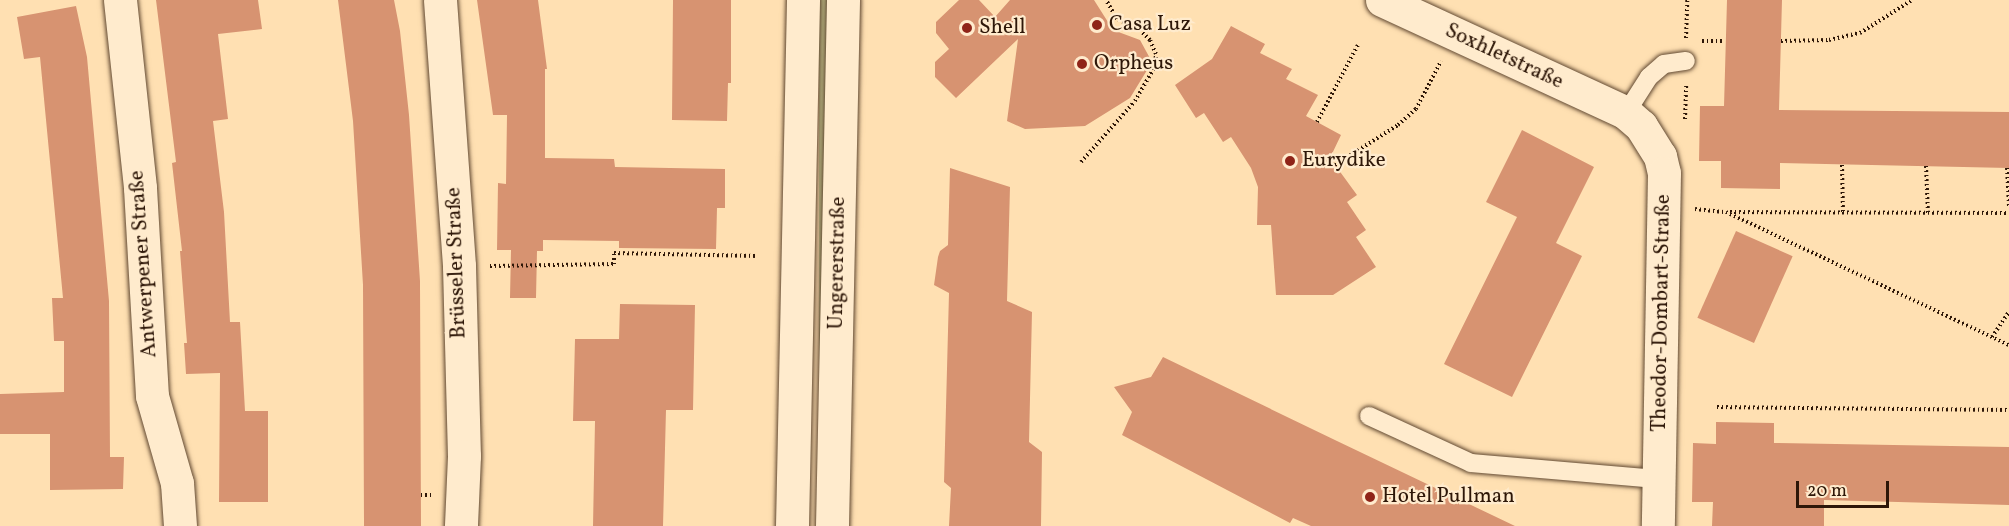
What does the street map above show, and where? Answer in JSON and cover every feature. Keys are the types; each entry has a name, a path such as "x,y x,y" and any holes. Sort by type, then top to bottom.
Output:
{"street":[{"name":"Antwerpener Straße","path":"120,0 140,188 152,396 177,483 180,526"},
{"name":"Brüsseler Straße","path":"440,0 459,266 464,456 461,526"},
{"name":"Ungererstraße","path":"792,526 803,0"},
{"name":"Ungererstraße","path":"832,526 843,0"},
{"name":"Soxhletstraße","path":"1382,0 1626,113"},
{"name":"Theodor-Dombart-Straße","path":"1626,113 1641,126 1653,142 1660,156 1664,173 1658,526"}],"lane":[{"path":"1626,113 1649,77 1664,64 1686,61"},
{"path":"1369,417 1471,463 1659,479"}],"path":[{"path":"1081,162 1134,101 1155,67 1156,54 1150,40 1140,30 1117,19 1106,0"},
{"path":"1781,41 1829,40 1860,33 1912,0"},
{"path":"1335,165 1398,125 1416,109 1454,34"},
{"path":"1711,41 1725,41"},
{"path":"1317,122 1358,45"},
{"path":"1842,165 1843,213"},
{"path":"1926,166 1928,213"},
{"path":"2007,168 2009,206"},
{"path":"1684,208 1726,212 2009,213"},
{"path":"1726,212 2009,345"},
{"path":"459,266 614,264 614,253 757,256"},
{"path":"1992,337 2009,312"},
{"path":"1717,407 2009,410"}],"green space":[{"path":"819,0 828,0 828,526 819,526"}],"building":[{"path":"156,0 258,0 262,29 218,34 228,119 213,121 224,212 230,322 240,322 245,411 268,411 268,502 219,502 220,373 186,374 184,343 187,343 180,251 182,251 172,163 176,162"},
{"path":"338,0 394,0 400,31 409,115 420,281 421,526 364,526 363,285 353,121"},
{"path":"477,0 538,0 547,69 545,69 545,158 614,159 615,167 725,169 725,208 717,208 716,249 619,248 619,241 543,240 543,251 537,251 536,298 510,298 511,250 497,250 498,183 506,184 507,115 493,115"},
{"path":"673,0 731,0 731,83 728,83 727,121 672,120"},
{"name":"Orpheus","path":"959,0 979,0 995,17 1010,0 1094,0 1113,30 1140,40 1152,62 1130,98 1085,126 1025,129 1007,121 1018,39 956,98 935,77 935,62 949,49 936,33 936,22"},
{"path":"1727,0 1782,0 1779,110 2009,112 2009,168 1780,163 1780,189 1721,188 1721,161 1699,161 1700,106 1724,106"},
{"path":"76,6 87,57 109,301 110,457 124,457 123,489 50,490 50,434 0,434 0,394 64,392 64,341 54,341 52,298 63,298 40,57 24,59 17,17"},
{"name":"Eurydike","path":"1231,26 1265,44 1260,53 1292,69 1286,79 1318,95 1306,116 1341,135 1330,158 1357,195 1347,202 1366,230 1356,237 1376,267 1333,295 1276,295 1271,225 1257,225 1258,187 1251,168 1231,137 1223,142 1204,113 1196,118 1175,85 1212,59"},
{"path":"1522,130 1594,167 1556,243 1582,256 1512,397 1444,364 1517,217 1486,202"},
{"path":"950,168 1010,187 1007,301 1032,312 1029,442 1042,452 1041,526 949,526 951,488 944,482 949,293 934,285 940,251 948,245"},
{"path":"1736,231 1793,256 1754,343 1697,318"},
{"path":"620,304 695,305 693,410 666,410 663,526 593,526 595,421 573,421 575,339 619,339"},
{"path":"1163,357 1515,526 1311,526 1293,518 1290,523 1122,435 1132,412 1114,387 1151,377"},
{"path":"1716,422 1774,423 1774,443 2009,447 2009,505 1824,500 1824,526 1712,526 1713,502 1692,502 1693,443 1716,444"}],"place":[{"name":"Casa Luz","path":"1097,25"},
{"name":"Shell","path":"967,28"},
{"name":"Orpheus","path":"1082,64"},
{"name":"Eurydike","path":"1290,161"},
{"name":"Hotel Pullman","path":"1370,497"}]}
